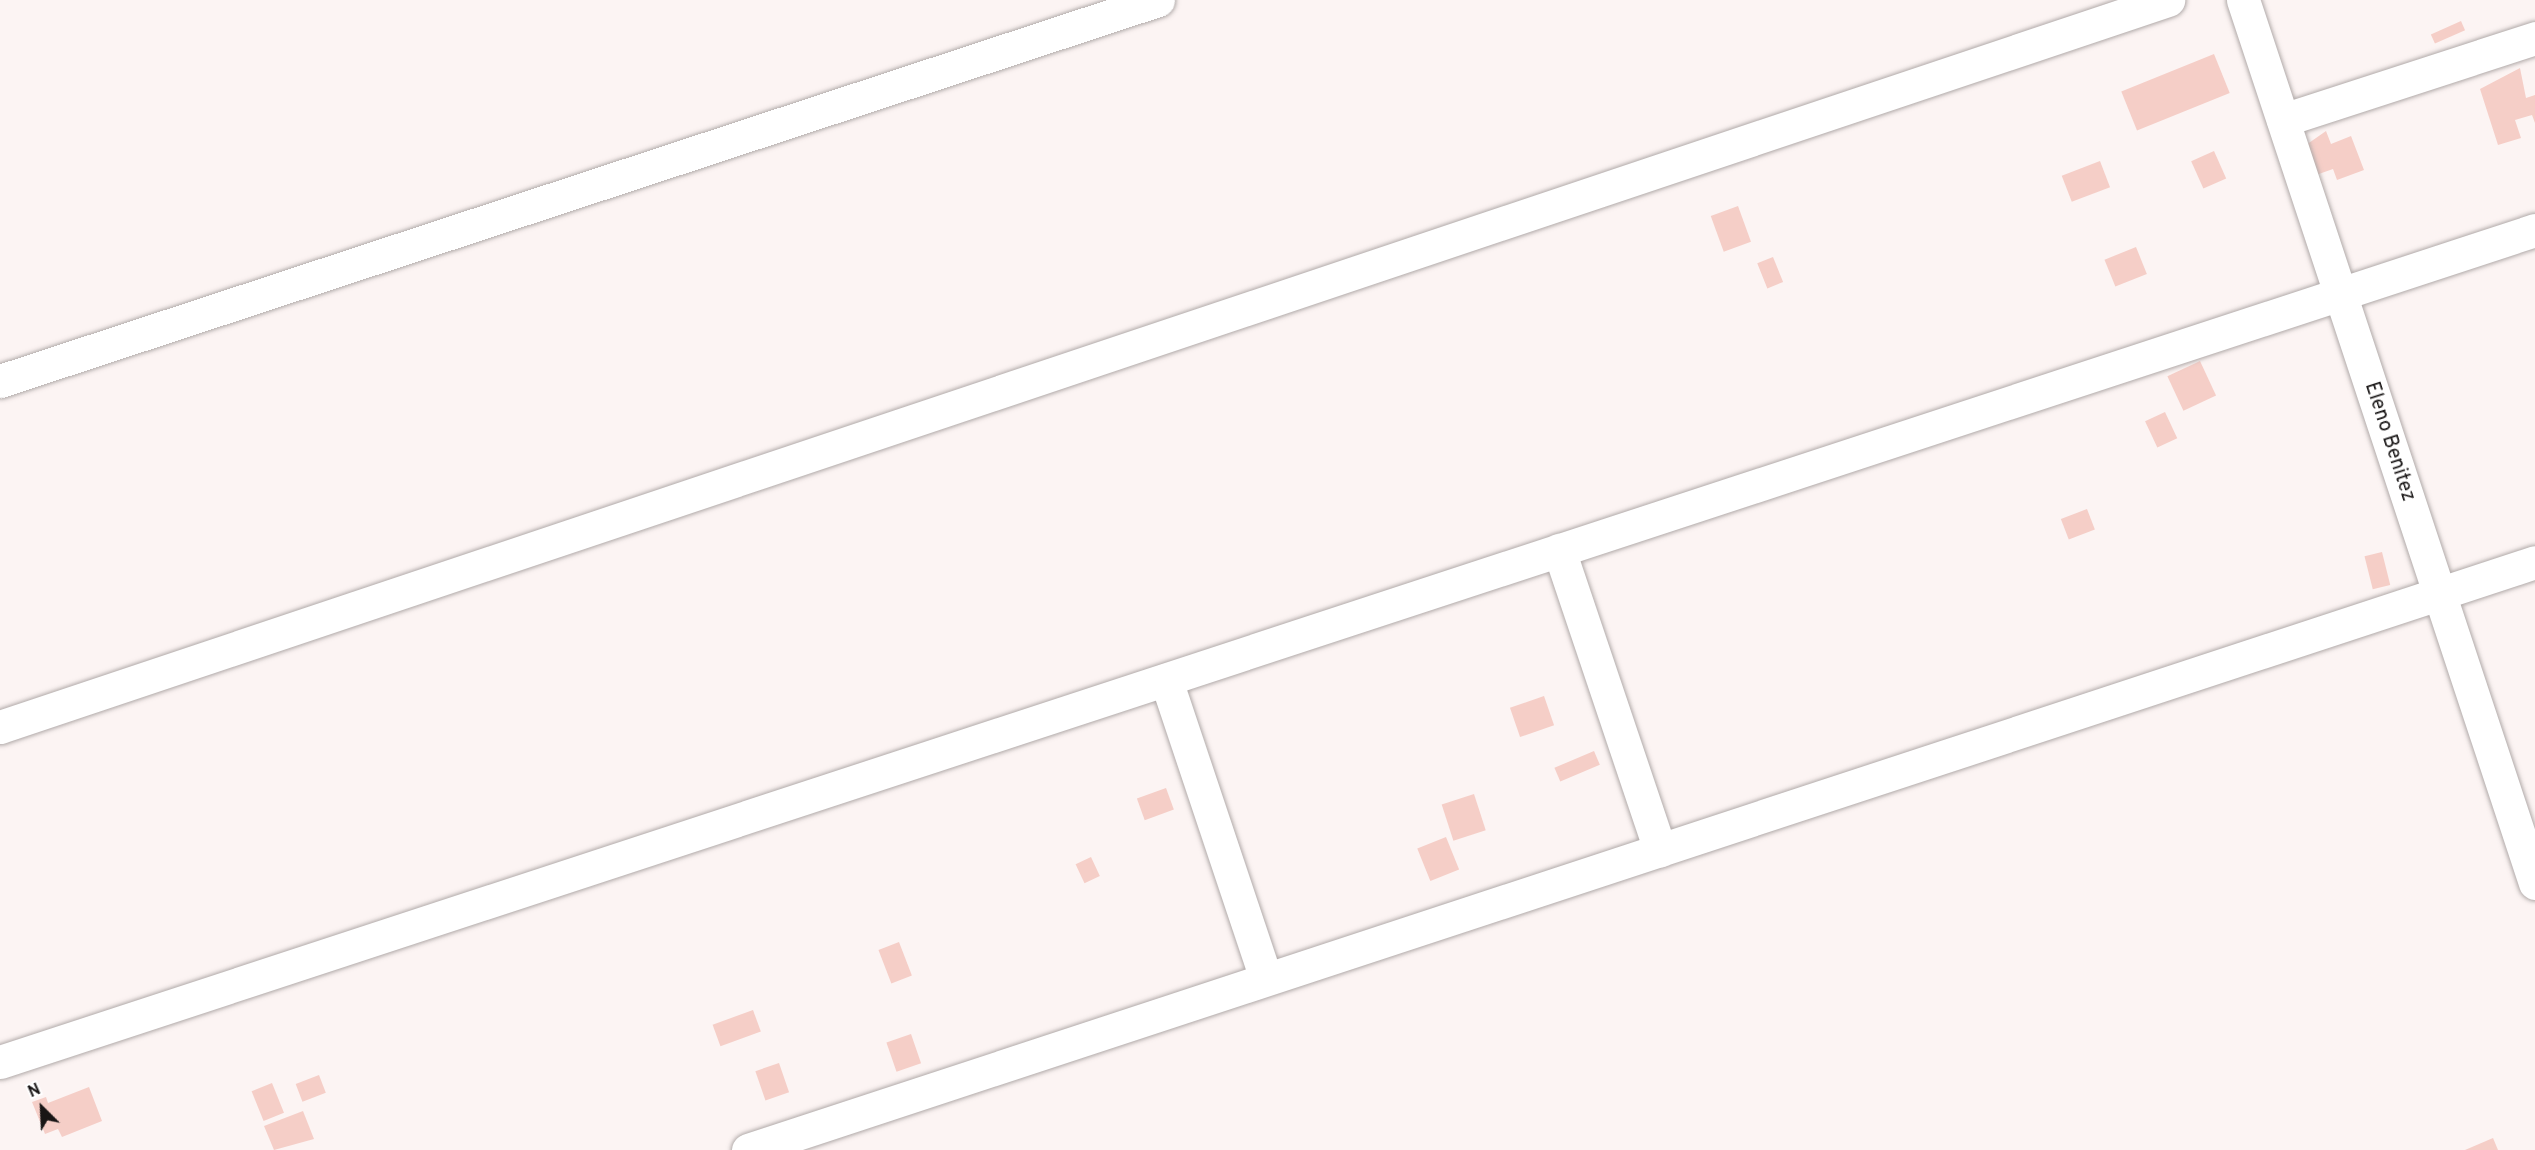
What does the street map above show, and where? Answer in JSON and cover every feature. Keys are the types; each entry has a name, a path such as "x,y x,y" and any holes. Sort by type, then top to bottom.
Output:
{"street":[{"path":"0,381 1158,0"},
{"path":"0,727 2168,0"},
{"name":"Eleno Benitez","path":"2243,0 2535,883"},
{"path":"2283,120 2535,38"},
{"path":"0,1062 2535,230"},
{"path":"1559,550 1660,850"},
{"path":"747,1150 2535,562"},
{"path":"1166,680 1266,979"}],"building":[{"path":"2461,21 2465,30 2435,44 2431,34"},
{"path":"2214,54 2230,93 2137,130 2121,91"},
{"path":"2520,68 2526,98 2535,95 2535,123 2532,115 2515,120 2521,138 2498,145 2480,89"},
{"path":"2326,131 2331,144 2351,136 2364,170 2337,180 2333,169 2316,175 2306,145"},
{"path":"2214,151 2226,178 2203,189 2191,161"},
{"path":"2100,161 2110,187 2072,202 2062,176"},
{"path":"1738,206 1751,242 1724,252 1711,216"},
{"path":"2136,247 2147,274 2115,287 2104,260"},
{"path":"1773,257 1783,282 1767,288 1757,263"},
{"path":"2200,361 2216,395 2183,411 2167,376"},
{"path":"2165,412 2177,438 2157,448 2145,421"},
{"path":"2087,509 2095,530 2069,540 2061,519"},
{"path":"2382,552 2390,585 2373,589 2365,556"},
{"path":"1544,696 1554,725 1520,737 1510,708"},
{"path":"1594,751 1600,765 1560,782 1554,768"},
{"path":"1166,788 1174,810 1145,820 1137,799"},
{"path":"1474,794 1486,830 1453,841 1442,805"},
{"path":"1446,837 1459,869 1430,881 1417,849"},
{"path":"1091,857 1100,876 1084,883 1076,864"},
{"path":"899,942 912,976 891,983 878,950"},
{"path":"753,1010 761,1032 720,1046 713,1025"},
{"path":"911,1034 921,1063 897,1072 886,1042"},
{"path":"779,1063 789,1092 765,1100 755,1071"},
{"path":"319,1075 326,1093 302,1102 296,1084"},
{"path":"272,1083 284,1113 264,1121 252,1091"},
{"path":"89,1087 102,1121 62,1137 58,1129 45,1134 32,1102 46,1097 48,1103"},
{"path":"303,1111 314,1139 274,1150 264,1126"},
{"path":"2493,1138 2498,1150 2465,1150"}]}
